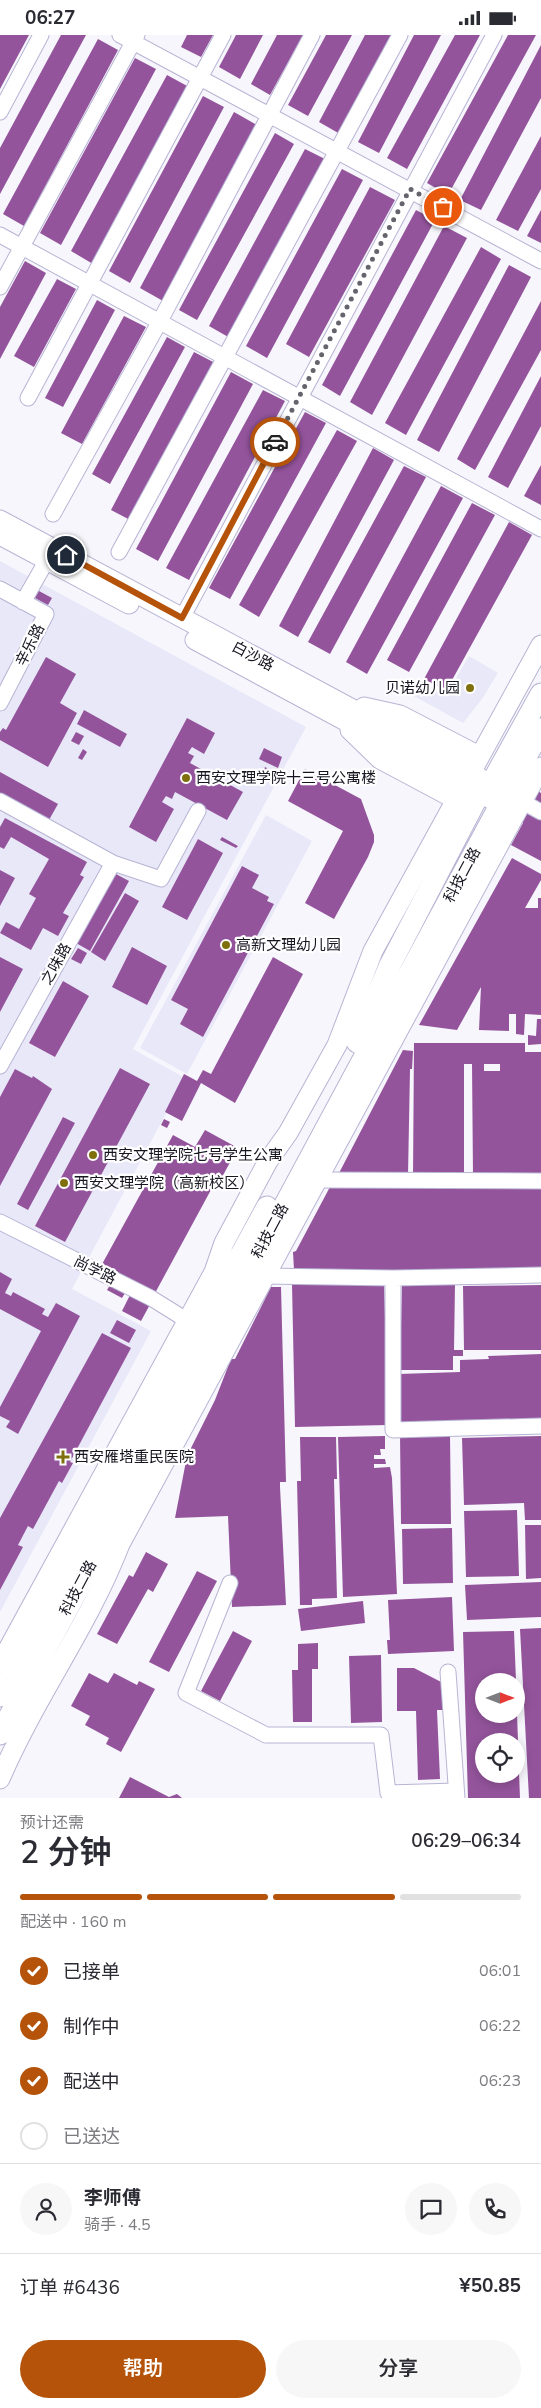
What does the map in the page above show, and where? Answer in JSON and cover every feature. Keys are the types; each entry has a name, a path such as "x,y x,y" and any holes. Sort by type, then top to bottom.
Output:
{"main road":[{"name":"科技二路","path":"0,1696 365,1026 390,965 485,787 541,694"},
{"name":"科技二路","path":"0,1734 485,787 541,729"}],"street":[{"path":"0,112 41,35"},
{"path":"28,397 223,35"},
{"path":"53,514 160,321 312,35"},
{"path":"119,552 400,35"},
{"path":"182,618 494,35"},
{"path":"0,287 130,37 269,116 410,189 541,261"},
{"path":"0,235 300,396 541,529"},
{"name":"白沙路","path":"0,520 182,618 338,709"},
{"name":"白沙路","path":"0,535 485,787"},
{"path":"0,589 23,602 47,560"},
{"name":"辛乐路","path":"0,703 46,614 23,602"},
{"path":"0,1779 47,1683 70,1649 105,1585 120,1544 318,1180 485,787 541,645"},
{"path":"338,709 380,759 485,787 541,812"},
{"path":"0,1664 188,1321 214,1272 228,1235 268,1161 288,1133 337,1045 373,951 485,787 541,767"},
{"path":"0,801 112,863 161,879 198,811"},
{"name":"之味路","path":"0,1066 112,863"},
{"path":"318,1180 541,1181"},
{"name":"尚学路","path":"0,1223 151,1298 188,1321"},
{"path":"265,1276 393,1278 541,1275"},
{"path":"393,1278 393,1430 541,1427"},
{"path":"230,1583 186,1693 266,1735 381,1735 388,1793 457,1794 448,1672"}],"shaded area":[{"name":"西安文理学院（高新校区）","path":"0,561 306,727 133,1049 185,1078 72,1289 151,1331 0,1612"},
{"name":"贝诺幼儿园","path":"469,656 498,673 482,699 463,723 412,695 420,681 446,695"},
{"name":"高新文理幼儿园","path":"266,815 312,841 187,1074 140,1048"}],"building":[{"path":"0,35 29,35 0,89"},
{"path":"61,35 86,35 0,194 0,148"},
{"path":"187,35 213,35 201,57 181,47"},
{"path":"236,35 263,35 240,79 219,67"},
{"path":"277,35 303,35 270,95 251,84"},
{"path":"326,35 352,35 308,116 288,105"},
{"path":"365,35 392,35 340,134 319,122"},
{"path":"414,35 441,35 379,153 358,142"},
{"path":"455,35 480,35 407,169 387,158"},
{"path":"508,35 536,35 448,195 427,183"},
{"path":"98,39 118,50 24,226 3,214"},
{"path":"541,45 541,98 481,210 460,200"},
{"path":"135,58 156,69 61,245 40,233"},
{"path":"167,75 189,87 93,264 71,251"},
{"path":"203,96 224,107 130,283 109,271"},
{"path":"234,112 257,125 163,301 140,288"},
{"path":"275,133 294,144 197,320 179,310"},
{"path":"541,136 541,189 518,231 496,220"},
{"path":"305,149 327,160 230,338 209,326"},
{"path":"342,169 363,180 267,358 246,346"},
{"path":"370,187 395,200 309,357 286,344"},
{"path":"416,210 435,220 340,396 322,385"},
{"path":"541,210 541,243 527,236"},
{"path":"444,226 467,238 372,415 350,402"},
{"path":"481,247 501,259 406,435 385,423"},
{"path":"25,261 46,273 0,359 0,307"},
{"path":"509,265 531,277 439,452 417,440"},
{"path":"57,279 76,289 34,367 14,356"},
{"path":"97,300 115,310 63,407 45,398"},
{"path":"541,301 541,350 475,470 457,459"},
{"path":"124,316 146,327 82,444 61,433"},
{"path":"167,337 185,347 110,484 92,474"},
{"path":"194,352 217,364 132,521 111,510"},
{"path":"231,372 253,384 158,561 136,549"},
{"path":"541,376 541,426 508,488 488,477"},
{"path":"263,390 285,401 189,580 166,568"},
{"path":"305,412 326,423 230,599 209,588"},
{"path":"337,430 357,441 259,617 239,605"},
{"path":"373,448 394,460 298,637 279,626"},
{"path":"541,465 541,505 524,496"},
{"path":"404,466 426,477 330,654 308,642"},
{"path":"441,486 463,498 367,674 346,662"},
{"path":"472,503 495,515 409,672 387,660"},
{"path":"509,522 532,535 446,691 424,679"},
{"path":"39,591 52,598 48,605 35,598"},
{"path":"46,657 76,674 60,703 77,713 48,767 0,740 0,732 3,728 6,730"},
{"path":"84,710 127,734 120,747 77,724"},
{"name":"西安文理学院十三号公寓楼","path":"187,718 215,733 204,754 192,747 188,753 194,756 190,763 243,792 227,820 175,792 172,799 166,796 162,802 174,809 156,842 129,827"},
{"path":"76,732 84,736 79,745 71,741"},
{"path":"264,748 282,757 278,768 259,759"},
{"path":"83,749 87,752 82,760 78,758"},
{"path":"265,767 272,771 270,776 263,771"},
{"path":"305,769 361,799 374,835 374,842 368,857 334,919 305,903 343,831 288,801"},
{"path":"0,772 58,804 45,827 0,803"},
{"path":"536,790 541,793 541,805 532,797"},
{"path":"525,813 541,820 541,861 511,845 523,823 520,821"},
{"path":"5,818 87,862 80,875 84,877 63,913 69,916 58,936 43,928 31,950 0,933 6,922 19,929 36,898 29,894 49,859 11,837 4,849 0,847 0,827"},
{"path":"222,837 238,846 236,848 220,840"},
{"path":"198,839 223,853 187,920 162,907"},
{"path":"512,858 541,874 541,880 525,908 538,908 538,898 541,898 541,1015 525,1014 524,1035 516,1034 516,1014 509,1014 509,1031 479,1030 481,987 457,1030 419,1025"},
{"path":"242,866 259,875 252,888 269,897 267,901 274,904 203,1037 180,1024 188,1009 171,1000"},
{"path":"0,870 15,878 0,906"},
{"path":"114,873 129,881 90,951 76,943"},
{"path":"125,893 139,901 105,961 91,952"},
{"path":"132,947 167,966 147,1005 112,987"},
{"path":"78,948 87,953 81,964 71,959"},
{"path":"0,957 23,969 0,1012"},
{"path":"273,957 303,974 235,1103 201,1083 182,1121 165,1112 184,1074 197,1081 203,1070 211,1074"},
{"path":"63,981 89,996 55,1057 29,1043"},
{"path":"537,1019 541,1019 541,1044 528,1045 528,1035 536,1036"},
{"path":"414,1043 525,1043 525,1052 541,1052 541,1175 473,1176 472,1064 464,1064 464,1175 413,1176","holes":["484,1064 500,1064 500,1071 484,1071"]},
{"path":"403,1050 413,1051 412,1069 410,1069 408,1176 338,1175"},
{"name":"西安文理学院七号学生公寓","path":"120,1068 150,1084 65,1242 35,1226"},
{"path":"15,1069 32,1078 33,1076 52,1089 0,1186 0,1097"},
{"path":"63,1117 75,1123 28,1210 17,1204"},
{"path":"164,1119 170,1122 167,1128 161,1125"},
{"path":"205,1130 238,1148 222,1177 219,1175 154,1295 101,1266 173,1135 195,1147"},
{"path":"331,1185 541,1186 541,1272 294,1270 293,1252 296,1251"},
{"path":"0,1272 12,1279 5,1293 11,1296 13,1292 45,1309 42,1314 48,1317 56,1303 80,1316 18,1434 6,1427 10,1421 0,1416 0,1407 41,1331 0,1309"},
{"path":"384,1282 388,1425 295,1427 292,1284"},
{"path":"402,1283 455,1284 454,1350 463,1350 463,1356 453,1356 453,1370 400,1370"},
{"path":"110,1285 125,1293 122,1298 107,1290"},
{"path":"541,1285 541,1350 464,1350 463,1286"},
{"path":"271,1287 281,1287 286,1482 280,1482 280,1487 286,1605 232,1607 228,1516 175,1518 187,1456 215,1400 231,1359 235,1359"},
{"path":"133,1289 153,1299 141,1321 122,1311"},
{"path":"117,1320 136,1330 129,1343 110,1333"},
{"path":"102,1333 131,1348 70,1462 73,1463 62,1483 59,1481 33,1529 28,1526 18,1545 23,1547 0,1590 0,1518"},
{"path":"541,1354 541,1418 400,1424 399,1374 460,1372 460,1360 489,1359 488,1356"},
{"path":"400,1434 450,1434 451,1524 401,1524"},
{"path":"385,1436 385,1449 380,1449 381,1455 374,1455 374,1459 385,1459 386,1464 374,1464 374,1468 390,1467 397,1594 343,1597 338,1437"},
{"path":"541,1436 541,1520 525,1520 524,1503 464,1505 462,1438"},
{"path":"300,1437 336,1437 337,1479 334,1479 337,1598 312,1599 312,1605 300,1605 297,1481 301,1481"},
{"path":"517,1510 519,1576 466,1577 464,1511"},
{"path":"525,1525 541,1525 541,1578 526,1579"},
{"path":"452,1528 453,1583 403,1584 402,1529"},
{"path":"146,1552 168,1564 153,1592 148,1589 117,1644 97,1634 129,1575 133,1577"},
{"path":"197,1571 217,1581 169,1672 149,1662"},
{"path":"541,1582 541,1617 467,1620 465,1585"},
{"path":"452,1597 454,1651 388,1654 387,1640 390,1640 388,1600"},
{"path":"363,1601 365,1623 301,1631 298,1609"},
{"path":"541,1628 541,1798 529,1798 525,1723 525,1673 522,1673 520,1629"},
{"path":"233,1631 252,1641 220,1701 201,1691"},
{"path":"514,1631 516,1673 475,1673 475,1723 517,1723 518,1733 475,1733 475,1783 519,1783 520,1798 468,1798 463,1632"},
{"path":"318,1643 318,1669 312,1669 312,1722 293,1722 292,1670 298,1670 298,1644"},
{"path":"381,1655 382,1722 351,1723 349,1656"},
{"path":"397,1668 414,1668 445,1684 446,1710 437,1710 440,1779 418,1780 416,1711 397,1711"},
{"path":"89,1673 108,1683 114,1673 137,1685 139,1681 155,1689 121,1752 106,1744 109,1738 85,1725 90,1716 71,1706"},
{"path":"130,1777 169,1797 177,1794 182,1798 119,1798"}],"way so far":[{"path":"275,442 410,189 443,207"}],"place":[{"name":"贝诺幼儿园","path":"470,688"},
{"name":"西安文理学院十三号公寓楼","path":"186,778"},
{"name":"高新文理幼儿园","path":"226,945"},
{"name":"西安文理学院七号学生公寓","path":"93,1155"},
{"name":"西安文理学院（高新校区）","path":"64,1183"},
{"name":"西安雁塔重民医院","path":"63,1457"}],"route":[{"path":"66,555 182,618 275,442"}]}
